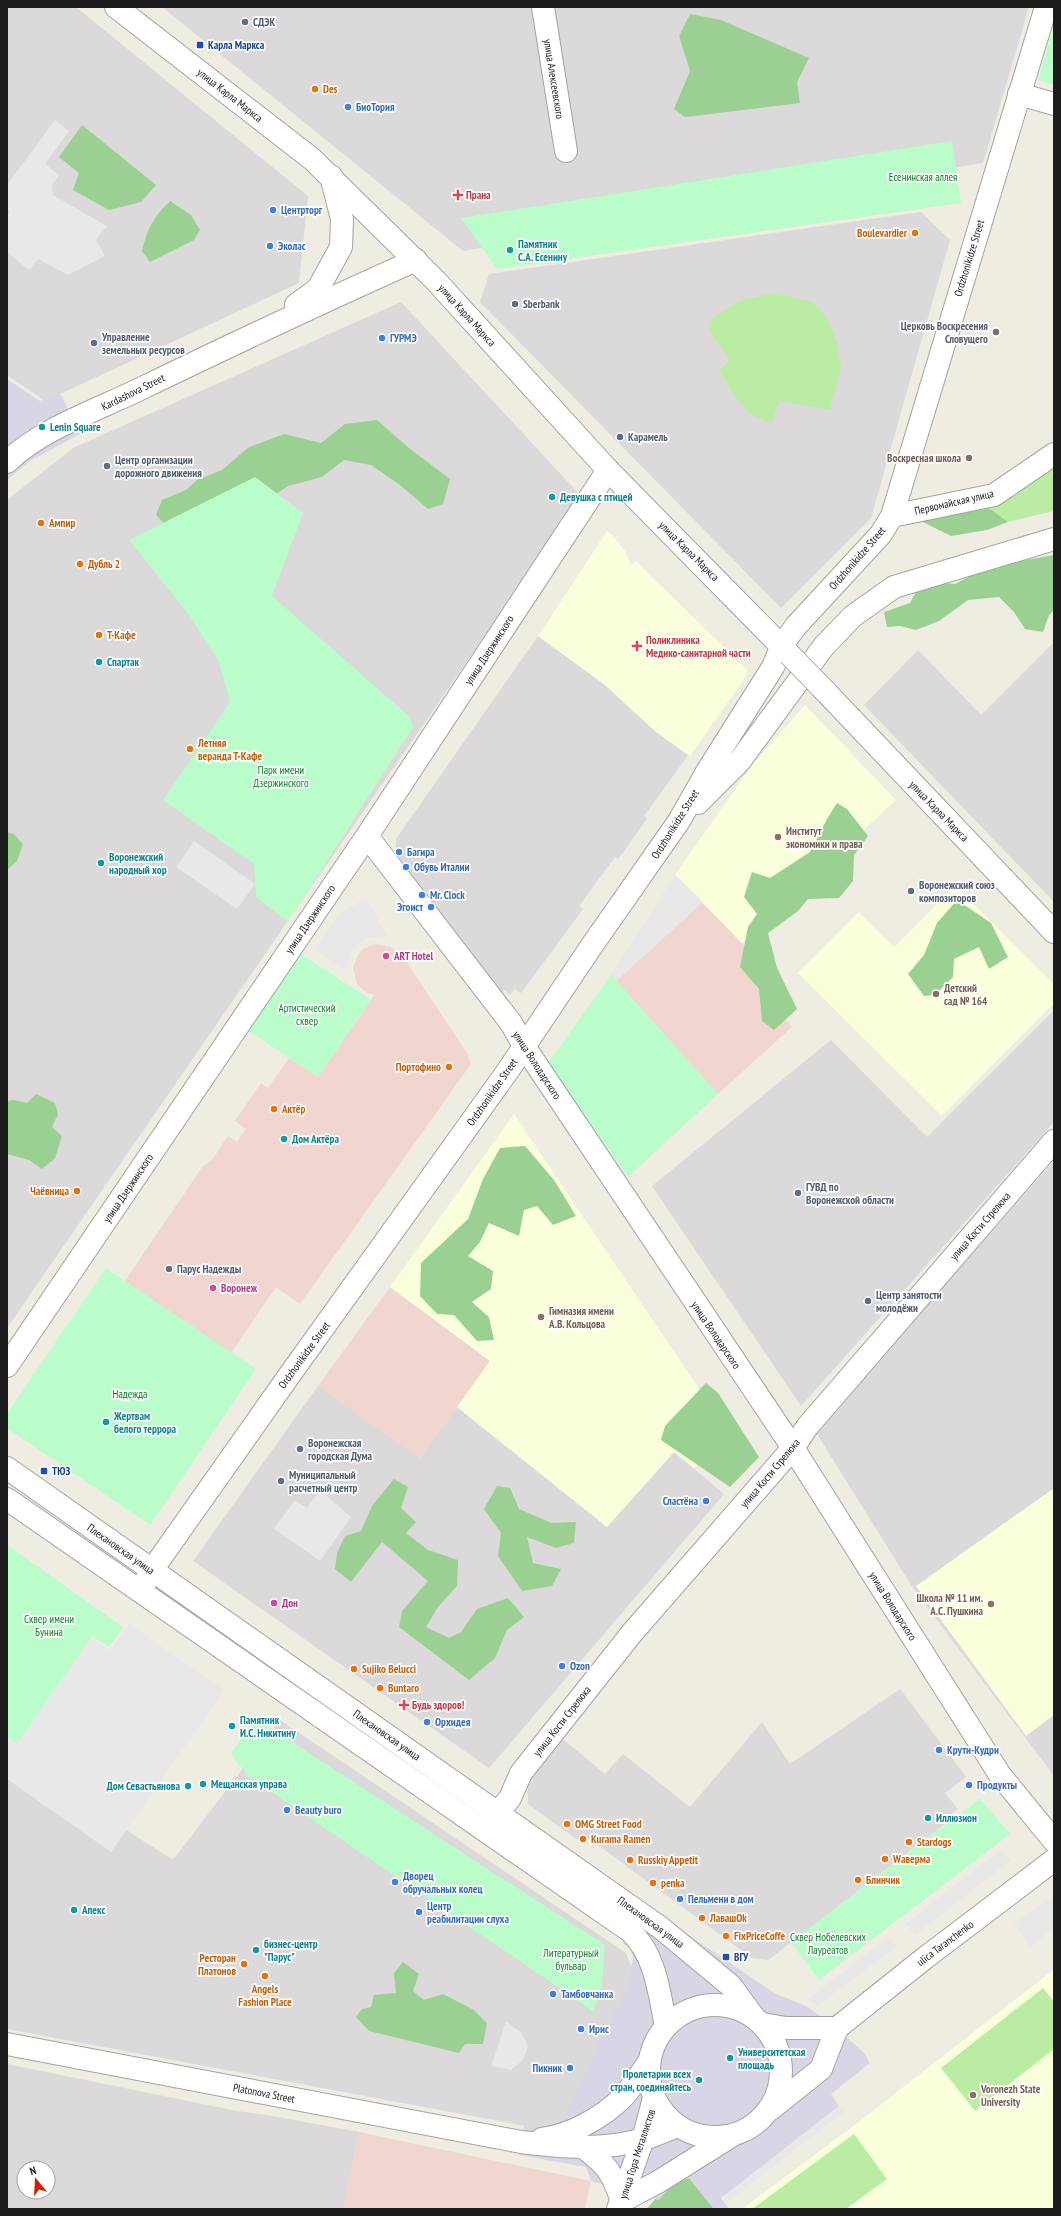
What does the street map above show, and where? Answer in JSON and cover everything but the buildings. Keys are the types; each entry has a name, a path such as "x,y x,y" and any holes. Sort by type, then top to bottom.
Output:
{"street":[{"name":"улица Карла Маркса","path":"116,7 312,159 331,176 416,260 608,470 786,649 824,691 1054,932"},
{"name":"улица Алексеевского","path":"543,7 566,151"},
{"name":"Ordzhonikidze Street","path":"140,1592 152,1570 507,1072 679,821 708,770 786,649 796,626 881,534 892,516 1046,7"},
{"path":"1019,94 1054,104"},
{"name":"Kardashova Street","path":"263,329 318,289 341,248 342,219 331,176"},
{"name":"Kardashova Street","path":"7,462 39,439 263,329 416,260"},
{"name":"Первомайская улица","path":"892,516 994,495 1054,454"},
{"name":"улица Дзержинского","path":"7,1366 367,836 608,470"},
{"path":"679,821 739,762 824,646 853,616 894,587 1054,539"},
{"name":"улица Володарского","path":"367,836 511,1023 524,1046 793,1448 1000,1775 1054,1841"},
{"name":"улица Кости Стрелюка","path":"484,1830 510,1798 521,1773 632,1633 793,1448 807,1428 1054,1141"},
{"name":"Плехановская улица","path":"7,1468 661,1928 731,1986 757,2020"},
{"name":"Плехановская улица","path":"7,1499 630,1931 640,1940 652,1966 666,2026"},
{"name":"ulica Taranchenko","path":"837,2028 925,1958 1054,1860"},
{"path":"583,2147 601,2161 613,2176 620,2205 736,2134 752,2126 821,2069 837,2028 786,2028 757,2020 739,2009 723,2005 708,2005 692,2009 678,2016 666,2026 655,2043 649,2062 649,2080 654,2098 664,2113 678,2126 701,2136 718,2137 736,2134"},
{"path":"757,2020 775,2043 781,2065 780,2082 775,2099 765,2114"},
{"name":"Platonova Street","path":"7,2044 522,2142 560,2147 604,2147 643,2139 678,2126"},
{"name":"Platonova Street","path":"522,2142 559,2137 593,2120 623,2096 649,2062"},
{"name":"улица Гора Металлистов","path":"620,2205 643,2139 654,2098"}],"shaded area":[{"path":"7,7 76,7 308,196 299,283 45,401 7,375"},
{"path":"162,7 1029,7 983,163 463,251"},
{"path":"55,120 69,131 45,164 59,175 52,185 53,195 107,226 96,240 105,256 68,275 38,259 29,270 7,252 7,215 10,212 7,210 7,185"},
{"path":"921,212 950,240 871,518 781,608 480,302 489,274"},
{"path":"401,302 581,496 7,1328 7,500 73,448"},
{"name":"Lenin Square","path":"7,379 40,401 60,393 80,434 30,461 7,480"},
{"name":"Поликлиника Медико-санитарной части","path":"607,531 613,535 625,551 631,566 636,561 747,670 747,675 690,756 656,732 605,685 538,636"},
{"path":"538,636 605,685 656,732 688,755 644,816 647,819 618,859 615,857 579,906 583,909 521,993 515,989 510,995 504,990 501,994 396,863 396,839"},
{"path":"1054,642 1054,902 864,705 918,650 981,715"},
{"name":"Институт экономики и права","path":"805,705 896,800 742,943 675,875 752,765"},
{"path":"194,841 255,884 237,909 176,867"},
{"path":"675,875 703,902 616,981 611,975"},
{"name":"Детский сад № 164","path":"955,886 1054,984 1054,1003 942,1116 798,973 859,912 894,947"},
{"path":"366,898 387,936 368,938 358,943 351,951 346,970 314,950 338,915"},
{"path":"703,902 790,995 776,1009 792,1027 718,1094 616,981"},
{"path":"375,944 391,947 405,960 467,1053 471,1064 300,1304 276,1287 231,1353 125,1281 203,1166 212,1160 228,1136 237,1142 246,1129 235,1121 261,1083 268,1088 289,1058 318,1077 374,995 366,992 357,984 353,967 358,955 363,949"},
{"path":"1054,1010 1054,1122 801,1406 652,1186 831,1040 927,1137"},
{"name":"Гимназия имени А.В. Кольцова","path":"514,1114 730,1435 694,1468 674,1452 607,1527 457,1407 490,1361 390,1287"},
{"path":"1054,1161 1054,1776 913,1588 815,1431"},
{"path":"390,1287 490,1361 420,1458 318,1386"},
{"path":"318,1386 420,1458 457,1407 607,1527 674,1452 724,1494 489,1768 193,1561"},
{"name":"Школа № 11 им. А.С. Пушкина","path":"1054,1488 1054,1715 1026,1736 916,1586"},
{"path":"320,1490 351,1517 320,1561 274,1529 295,1500 307,1508"},
{"path":"129,1624 224,1690 111,1852 7,1779 7,1737 17,1744 91,1638 110,1651"},
{"path":"900,1689 966,1777 945,1793 958,1809 946,1818 949,1821 768,1960 752,1958 587,1837 582,1843 528,1804 527,1772 558,1735 605,1774 623,1754 690,1807 762,1722 790,1764"},
{"path":"280,1720 626,1953 632,1969 628,1987 558,2132 7,2029 7,1753 173,1860"},
{"path":"999,1851 1011,1860 915,1935 906,1924"},
{"path":"1054,1896 1054,1928 1030,1947 1014,1924"},
{"name":"Университетская площадь","path":"647,1907 776,1994 806,2006 837,2028 864,2053 870,2063 831,2094 839,2106 721,2198 729,2209 714,2209 684,2172 659,2200 591,2181 586,2167 519,2155 524,2126 542,2128 555,2125 564,2118 629,1981 633,1957 630,1949 623,1943"},
{"path":"886,1939 897,1946 818,2005 808,1999"},
{"name":"Voronezh State University","path":"1053,1970 1054,2209 742,2209 856,2124"},
{"path":"506,2022 521,2032 528,2047 523,2060 511,2070 491,2066"},
{"path":"7,2064 237,2111 359,2132 343,2209 7,2209"},
{"path":"827,2090 844,2112 727,2202 710,2176"},
{"path":"359,2132 591,2181 585,2209 343,2209"}],"green space":[{"path":"690,14 721,20 809,58 797,82 800,103 685,117 674,109 690,71 679,36"},
{"path":"1054,27 1054,85 1038,80"},
{"path":"82,125 156,185 141,202 109,210 73,190 79,173 59,157"},
{"name":"Есенинская аллея","path":"952,141 961,203 497,269 461,218"},
{"path":"170,201 191,215 200,230 194,240 150,262 142,251 146,236 155,218"},
{"path":"774,293 813,302 826,317 837,342 841,368 830,410 780,401 771,423 761,420 753,415 735,395 719,370 730,361 709,330 711,320 739,301"},
{"path":"377,420 409,448 450,479 443,504 428,509 400,485 371,465 344,460 322,477 288,486 247,514 177,537 156,515 162,500 186,490 197,480 222,470 249,447 284,434 321,443 345,424"},
{"path":"1054,464 1054,511 1008,522 992,510 976,504"},
{"name":"Парк имени Дзержинского","path":"255,477 303,513 272,596 410,717 413,727 288,922 256,897 254,864 163,800 230,702 219,662 189,615 129,540"},
{"path":"976,504 992,510 1008,522 987,530 951,536 915,518"},
{"path":"1054,555 1054,610 1049,615 1043,632 1025,629 1014,612 999,597 968,600 939,621 916,630 900,626 887,627 884,612 910,603 917,590 937,582 955,584 980,571 1009,563"},
{"path":"837,803 847,809 868,836 854,855 853,881 839,898 808,899 798,911 768,933 777,968 797,1009 774,1030 762,1021 759,989 740,967 748,927 757,914 744,897 752,872 770,878 810,852"},
{"path":"7,832 14,834 23,844 17,861 7,870"},
{"path":"957,900 991,923 1008,957 989,969 979,947 954,959 953,977 935,995 924,996 908,974 924,955 937,923"},
{"name":"Артистический сквер","path":"296,951 371,1000 318,1077 244,1028"},
{"path":"611,975 718,1094 628,1177 548,1063"},
{"path":"36,1094 55,1103 58,1114 52,1127 62,1136 55,1158 42,1169 29,1160 7,1154 7,1101 14,1100 27,1103"},
{"path":"525,1146 554,1180 576,1216 553,1225 537,1206 524,1210 519,1236 489,1223 480,1242 468,1256 493,1271 491,1289 472,1302 489,1317 494,1340 477,1341 454,1315 437,1314 420,1296 421,1263 468,1219 483,1179 500,1148"},
{"name":"Надежда","path":"106,1268 256,1369 150,1525 7,1428 7,1414"},
{"path":"706,1383 718,1393 759,1457 730,1487 661,1440 665,1426"},
{"path":"394,1479 408,1487 401,1508 416,1522 406,1533 428,1550 458,1560 457,1586 438,1607 426,1627 449,1638 461,1632 477,1609 508,1598 524,1617 507,1630 495,1658 469,1680 399,1627 402,1611 428,1581 382,1542 351,1582 335,1569 337,1553 345,1536 361,1531 372,1506"},
{"path":"497,1486 510,1488 519,1509 552,1523 576,1522 574,1543 556,1548 527,1537 533,1563 561,1569 552,1586 522,1591 498,1556 501,1533 484,1509"},
{"name":"Cквер имени Бунина","path":"7,1545 123,1627 109,1647 92,1636 17,1744 7,1737"},
{"name":"Литературный бульвар","path":"255,1718 605,1945 601,1994 593,2011 248,1776 231,1754"},
{"name":"Сквер Нобелевских Лауреатов","path":"980,1799 1010,1834 819,1980 791,1942"},
{"path":"403,1962 419,1974 413,1991 424,2000 443,1994 474,2010 487,2023 483,2044 465,2044 459,2053 369,2031 356,2017 362,2009 371,2007 374,1995 396,1993 394,1973"},
{"path":"1043,1988 1054,2002 1054,2049 975,2111 941,2068"},
{"path":"854,2134 887,2179 846,2209 752,2209"},
{"path":"689,2178 714,2209 647,2209 665,2187"}],"place":[{"name":"СДЭК","path":"245,22"},
{"name":"Карла Маркса","path":"200,45"},
{"name":"Des","path":"315,89"},
{"name":"БиоТория","path":"348,107"},
{"name":"Прана","path":"458,195"},
{"name":"Центрторг","path":"273,210"},
{"name":"Boulevardier","path":"915,233"},
{"name":"Эколас","path":"270,246"},
{"name":"Памятник С.А. Есенину","path":"510,250"},
{"name":"Sberbank","path":"515,304"},
{"name":"Церковь Воскресения Словущего","path":"996,332"},
{"name":"ГУРМЭ","path":"382,338"},
{"name":"Управление земельных ресурсов","path":"94,343"},
{"name":"Lenin Square","path":"42,427"},
{"name":"Карамель","path":"620,437"},
{"name":"Воскресная школа","path":"969,458"},
{"name":"Центр организации дорожного движения","path":"107,466"},
{"name":"Девушка с птицей","path":"552,497"},
{"name":"Ампир","path":"41,523"},
{"name":"Дубль 2","path":"80,564"},
{"name":"Т-Кафе","path":"99,635"},
{"name":"Поликлиника Медико-санитарной части","path":"637,646"},
{"name":"Спартак","path":"99,662"},
{"name":"Летняя веранда Т-Кафе","path":"190,749"},
{"name":"Институт экономики и права","path":"778,837"},
{"name":"Багира","path":"399,852"},
{"name":"Воронежский народный хор","path":"101,863"},
{"name":"Обувь Италии","path":"406,867"},
{"name":"Воронежский союз композиторов","path":"911,891"},
{"name":"Mr. Clock","path":"422,895"},
{"name":"Эгоист","path":"431,907"},
{"name":"ART Hotel","path":"386,956"},
{"name":"Детский сад № 164","path":"936,994"},
{"name":"Портофино","path":"449,1067"},
{"name":"Актёр","path":"274,1109"},
{"name":"Дом Актёра","path":"284,1139"},
{"name":"Чаёвница","path":"77,1191"},
{"name":"ГУВД по Воронежской области","path":"798,1193"},
{"name":"Парус Надежды","path":"169,1269"},
{"name":"Воронеж","path":"213,1288"},
{"name":"Центр занятости молодёжи","path":"868,1301"},
{"name":"Гимназия имени А.В. Кольцова","path":"541,1317"},
{"name":"Жертвам белого террора","path":"106,1422"},
{"name":"Воронежская городская Дума","path":"300,1449"},
{"name":"ТЮЗ","path":"44,1471"},
{"name":"Муниципальный расчетный центр","path":"281,1481"},
{"name":"Сластёна","path":"706,1501"},
{"name":"Дон","path":"274,1603"},
{"name":"Школа № 11 им. А.С. Пушкина","path":"991,1604"},
{"name":"Ozon","path":"562,1666"},
{"name":"Sujiko Belucci","path":"354,1669"},
{"name":"Buntaro","path":"380,1688"},
{"name":"Будь здоров!","path":"404,1705"},
{"name":"Орхидея","path":"427,1722"},
{"name":"Памятник И.С. Никитину","path":"232,1726"},
{"name":"Крути-Кудри","path":"939,1750"},
{"name":"Мещанская управа","path":"203,1784"},
{"name":"Продукты","path":"969,1785"},
{"name":"Дом Севастьянова","path":"188,1786"},
{"name":"Beauty buro","path":"287,1810"},
{"name":"Иллюзион","path":"928,1818"},
{"name":"OMG Street Food","path":"567,1824"},
{"name":"Kurama Ramen","path":"583,1839"},
{"name":"Stardogs","path":"909,1842"},
{"name":"Wаверма","path":"885,1859"},
{"name":"Russkiy Appetit","path":"630,1860"},
{"name":"Блинчик","path":"858,1880"},
{"name":"Дворец обручальных колец","path":"395,1882"},
{"name":"penka","path":"653,1883"},
{"name":"Пельмени в дом","path":"680,1899"},
{"name":"Апекс","path":"74,1910"},
{"name":"Центр реабилитации слуха","path":"419,1912"},
{"name":"ЛавашOk","path":"702,1918"},
{"name":"FixPriceCoffe","path":"726,1936"},
{"name":"бизнес-центр \"Парус\"","path":"256,1950"},
{"name":"ВГУ","path":"726,1957"},
{"name":"Ресторан Платонов","path":"244,1964"},
{"name":"Angels Fashion Place","path":"265,1976"},
{"name":"Тамбовчанка","path":"553,1994"},
{"name":"Ирис","path":"581,2029"},
{"name":"Университетская площадь","path":"730,2058"},
{"name":"Пикник","path":"570,2068"},
{"name":"Пролетарии всех стран, соединяйтесь","path":"699,2080"},
{"name":"Voronezh State University","path":"973,2095"}]}
